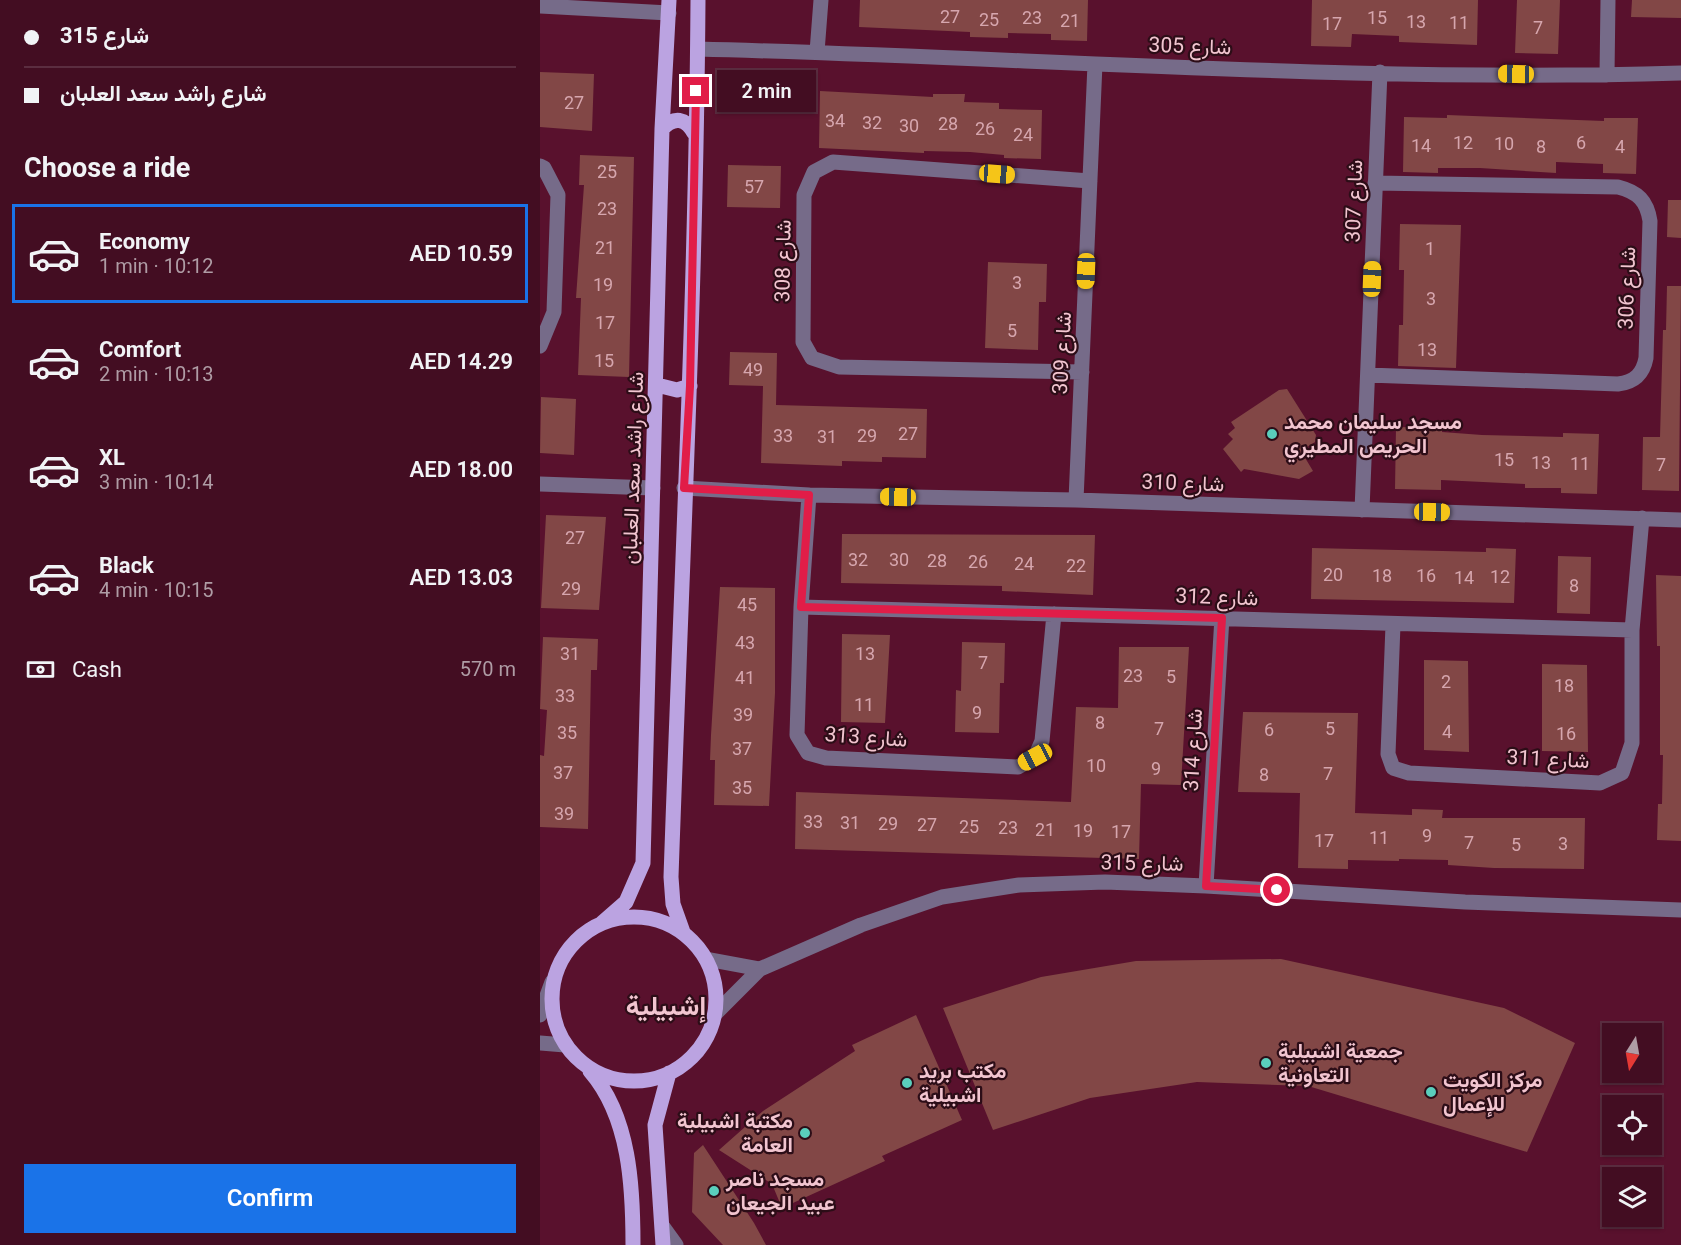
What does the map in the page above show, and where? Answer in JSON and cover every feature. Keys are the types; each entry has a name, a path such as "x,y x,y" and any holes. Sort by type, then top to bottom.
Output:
{"main road":[{"path":"682,932 673,904 671,877 684,488 690,386 698,0"},
{"name":"شارع راشد سعد العلبان","path":"602,923 626,902 643,863 662,129 669,6"},
{"path":"662,129 669,121 680,119 690,124 694,134"},
{"path":"657,386 677,390 690,386"},
{"path":"584,1065 603,1076 625,1081 648,1080 669,1073 686,1063 699,1049 710,1032 715,1014 716,995 713,976 706,959 682,932 657,920 629,916 602,923 579,937 562,957 552,982 551,1004 555,1026 565,1045 604,1088 624,1143 633,1245"},
{"path":"663,1245 656,1125 669,1073"}],"street":[{"path":"817,52 821,0"},
{"path":"1607,75 1608,0"},
{"path":"540,6 566,4 669,6"},
{"name":"شارع 305","path":"698,49 1380,72 1607,75 1681,73"},
{"name":"شارع 309","path":"1076,500 1095,64"},
{"name":"شارع 307","path":"1362,510 1380,72"},
{"name":"شارع 308","path":"1082,372 838,367 812,358 803,342 804,195 814,172 833,162 1090,181"},
{"path":"540,166 544,168 558,195 554,312 540,346"},
{"name":"شارع 306","path":"1368,375 1618,384 1638,377 1644,368 1646,358 1650,221 1645,203 1631,190 1618,187 1375,183"},
{"path":"540,484 653,488"},
{"name":"شارع 310","path":"684,488 809,495 1076,500 1681,520"},
{"name":"شارع 313","path":"809,495 801,607 797,735 808,753 826,758 1018,767 1035,757 1042,741 1054,614"},
{"name":"شارع 311","path":"1392,625 1388,754 1394,768 1409,772 1600,783 1622,773 1632,744 1632,630 1642,518"},
{"name":"شارع 312","path":"801,607 1632,630"},
{"name":"شارع 314","path":"1206,886 1222,618"},
{"name":"شارع 315","path":"715,1014 760,969 861,925 942,897 1019,885 1105,882 1473,903 1681,910"},
{"path":"706,959 760,969"},
{"path":"540,1015 552,982"},
{"path":"540,1043 565,1045"},
{"path":"663,1227 676,1245"}],"building":[{"path":"860,0 1088,0 1087,41 1051,40 1051,34 1008,33 1008,38 970,37 970,32 859,27"},
{"path":"1312,0 1478,0 1477,45 1399,42 1399,36 1352,34 1351,47 1311,46"},
{"path":"1517,0 1560,0 1558,54 1515,53"},
{"path":"1632,0 1681,0 1681,18 1631,17"},
{"path":"540,72 594,74 592,131 540,127"},
{"path":"820,91 933,97 933,94 965,94 964,102 999,103 999,109 1042,110 1041,159 1004,158 1004,155 970,152 924,151 924,153 819,148"},
{"path":"1447,115 1604,121 1604,118 1638,118 1636,174 1603,173 1603,164 1556,162 1556,173 1480,168 1438,168 1438,173 1403,172 1404,117 1447,118"},
{"path":"580,155 634,157 629,377 578,375 581,298 576,298 584,185 579,185"},
{"path":"728,165 781,166 780,208 727,207"},
{"path":"1668,200 1681,200 1681,238 1667,237"},
{"path":"1400,224 1461,225 1456,368 1398,366 1399,325 1403,325 1404,270 1399,270"},
{"path":"988,262 1047,264 1046,302 1039,302 1038,350 985,348"},
{"path":"1667,286 1681,286 1679,491 1642,490 1643,437 1660,437 1663,330 1666,330"},
{"path":"730,352 777,353 776,405 927,409 926,458 882,457 882,462 842,461 842,466 761,463 763,386 729,385"},
{"name":"مسجد سليمان محمد الحريص المطيري","path":"1287,389 1316,435 1315,442 1301,451 1313,471 1299,479 1244,469 1241,472 1223,449 1233,439 1228,434 1235,428 1231,422 1279,390"},
{"path":"541,397 576,399 574,455 540,453"},
{"path":"1396,427 1442,428 1442,432 1482,435 1563,437 1563,433 1599,434 1597,494 1561,493 1561,488 1525,488 1525,484 1441,480 1441,490 1395,489"},
{"path":"546,515 606,517 599,610 541,608"},
{"path":"842,534 1095,535 1093,595 1002,591 1002,586 841,583"},
{"path":"1312,548 1486,552 1486,548 1516,549 1514,603 1311,599"},
{"path":"1558,556 1591,557 1590,614 1557,613"},
{"path":"1656,575 1681,576 1681,841 1657,840 1658,804 1662,804 1663,755 1660,755 1660,646 1657,646"},
{"path":"720,587 775,588 775,693 769,806 714,805 715,760 710,760"},
{"path":"842,634 890,635 885,723 841,722"},
{"path":"543,637 598,639 597,670 591,670 588,829 540,827 540,755 544,756 547,710 540,709"},
{"path":"962,642 1005,643 1004,683 1000,683 999,733 955,732 956,690 961,691"},
{"path":"1119,647 1189,647 1181,785 1141,784 1139,859 795,849 796,792 1071,802 1076,707 1118,708"},
{"path":"1424,660 1468,661 1469,752 1424,750"},
{"path":"1542,664 1587,665 1588,752 1542,751"},
{"path":"1243,712 1358,713 1355,813 1412,815 1412,809 1443,810 1442,818 1585,818 1584,869 1494,868 1448,865 1448,860 1399,859 1399,861 1348,860 1348,869 1298,868 1300,793 1238,792"},
{"name":"جمعية اشبيلية التعاونية","path":"1281,959 1504,1008 1575,1043 1527,1152 1308,1086 1197,1082 1090,1098 993,1130 943,1008 1041,977 1136,961"},
{"path":"916,1015 962,1120 882,1156 885,1161 782,1208 772,1184 719,1150 763,1111 855,1051 852,1045"},
{"name":"مسجد ناصر عبيد الجيعان","path":"703,1145 766,1245 723,1245 692,1212 694,1153"}],"place":[{"name":"مسجد سليمان محمد الحريص المطيري","path":"1272,434"},
{"name":"جمعية اشبيلية التعاونية","path":"1266,1063"},
{"name":"مكتب بريد اشبيلية","path":"907,1083"},
{"name":"مركز الكويت للإعمال","path":"1431,1092"},
{"name":"مكتبة اشبيلية العامة","path":"805,1133"},
{"name":"مسجد ناصر عبيد الجيعان","path":"714,1191"}],"district":[{"name":"إشبيلية","path":"666,1006"}],"route":[{"path":"696,91 690,386 684,488 809,495 801,607 1222,618 1206,886 1277,890"}]}
